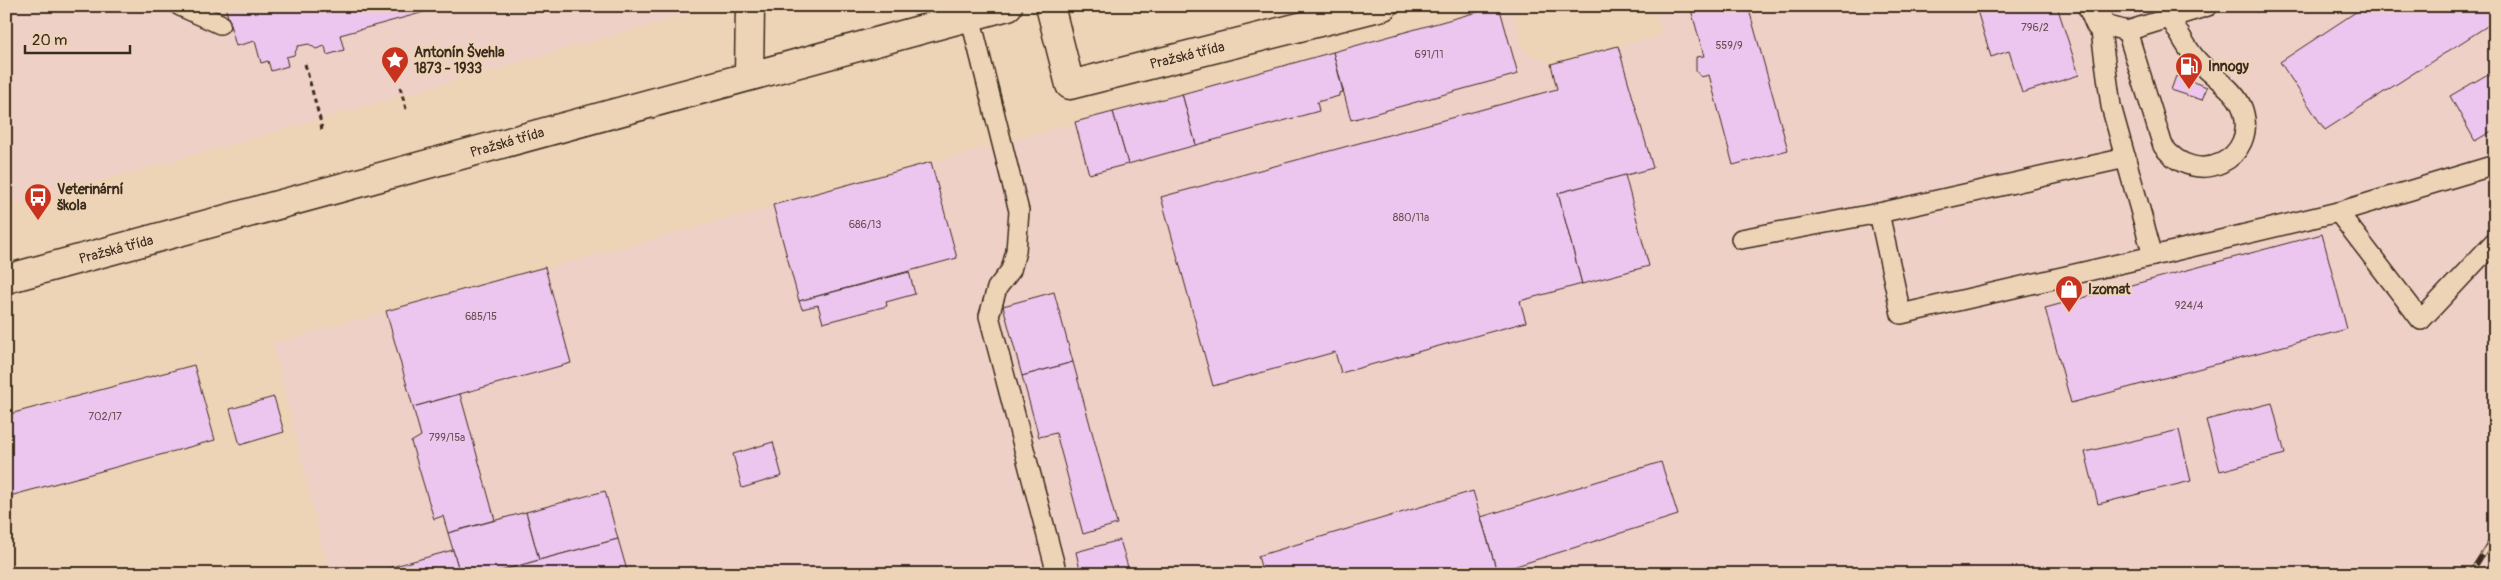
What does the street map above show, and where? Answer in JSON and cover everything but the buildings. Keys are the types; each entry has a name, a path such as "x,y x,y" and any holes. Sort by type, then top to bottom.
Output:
{"street":[{"path":"749,76 750,6"},
{"name":"Pražská třída","path":"6,280 1008,6"},
{"name":"Pražská třída","path":"1050,6 1070,85 1383,6"}],"lane":[{"path":"180,6 220,24"},
{"path":"2126,31 2208,6"},
{"path":"2096,15 2126,31 2163,146 2172,158 2195,169 2223,162 2233,155 2245,133 2243,110 2237,99 2196,59 2170,18"},
{"path":"2096,15 2111,106 2153,256"},
{"path":"970,16 1019,211 1016,251 1011,270 997,288 989,316 1057,574"},
{"path":"1741,239 1879,213 2126,158"},
{"path":"1879,213 1901,314 2338,212 2495,165"},
{"path":"2338,212 2422,320 2495,241"}],"path":[{"path":"305,64 322,123 322,132"},
{"path":"400,87 406,109"}],"shaded area":[{"path":"6,6 701,6 695,12 6,208"},
{"path":"1493,6 1511,6 1524,51 1551,64 1662,35 1655,6 2495,6 2495,574 329,574 273,343 989,147"}],"railway":[{"path":"2470,574 2495,535"}],"place":[{"name":"Antonín Švehla 1873 - 1933","path":"395,84"},
{"name":"Innogy","path":"2189,90"},
{"name":"Veterinární škola","path":"38,221"},
{"name":"Izomat","path":"2069,313"}]}
